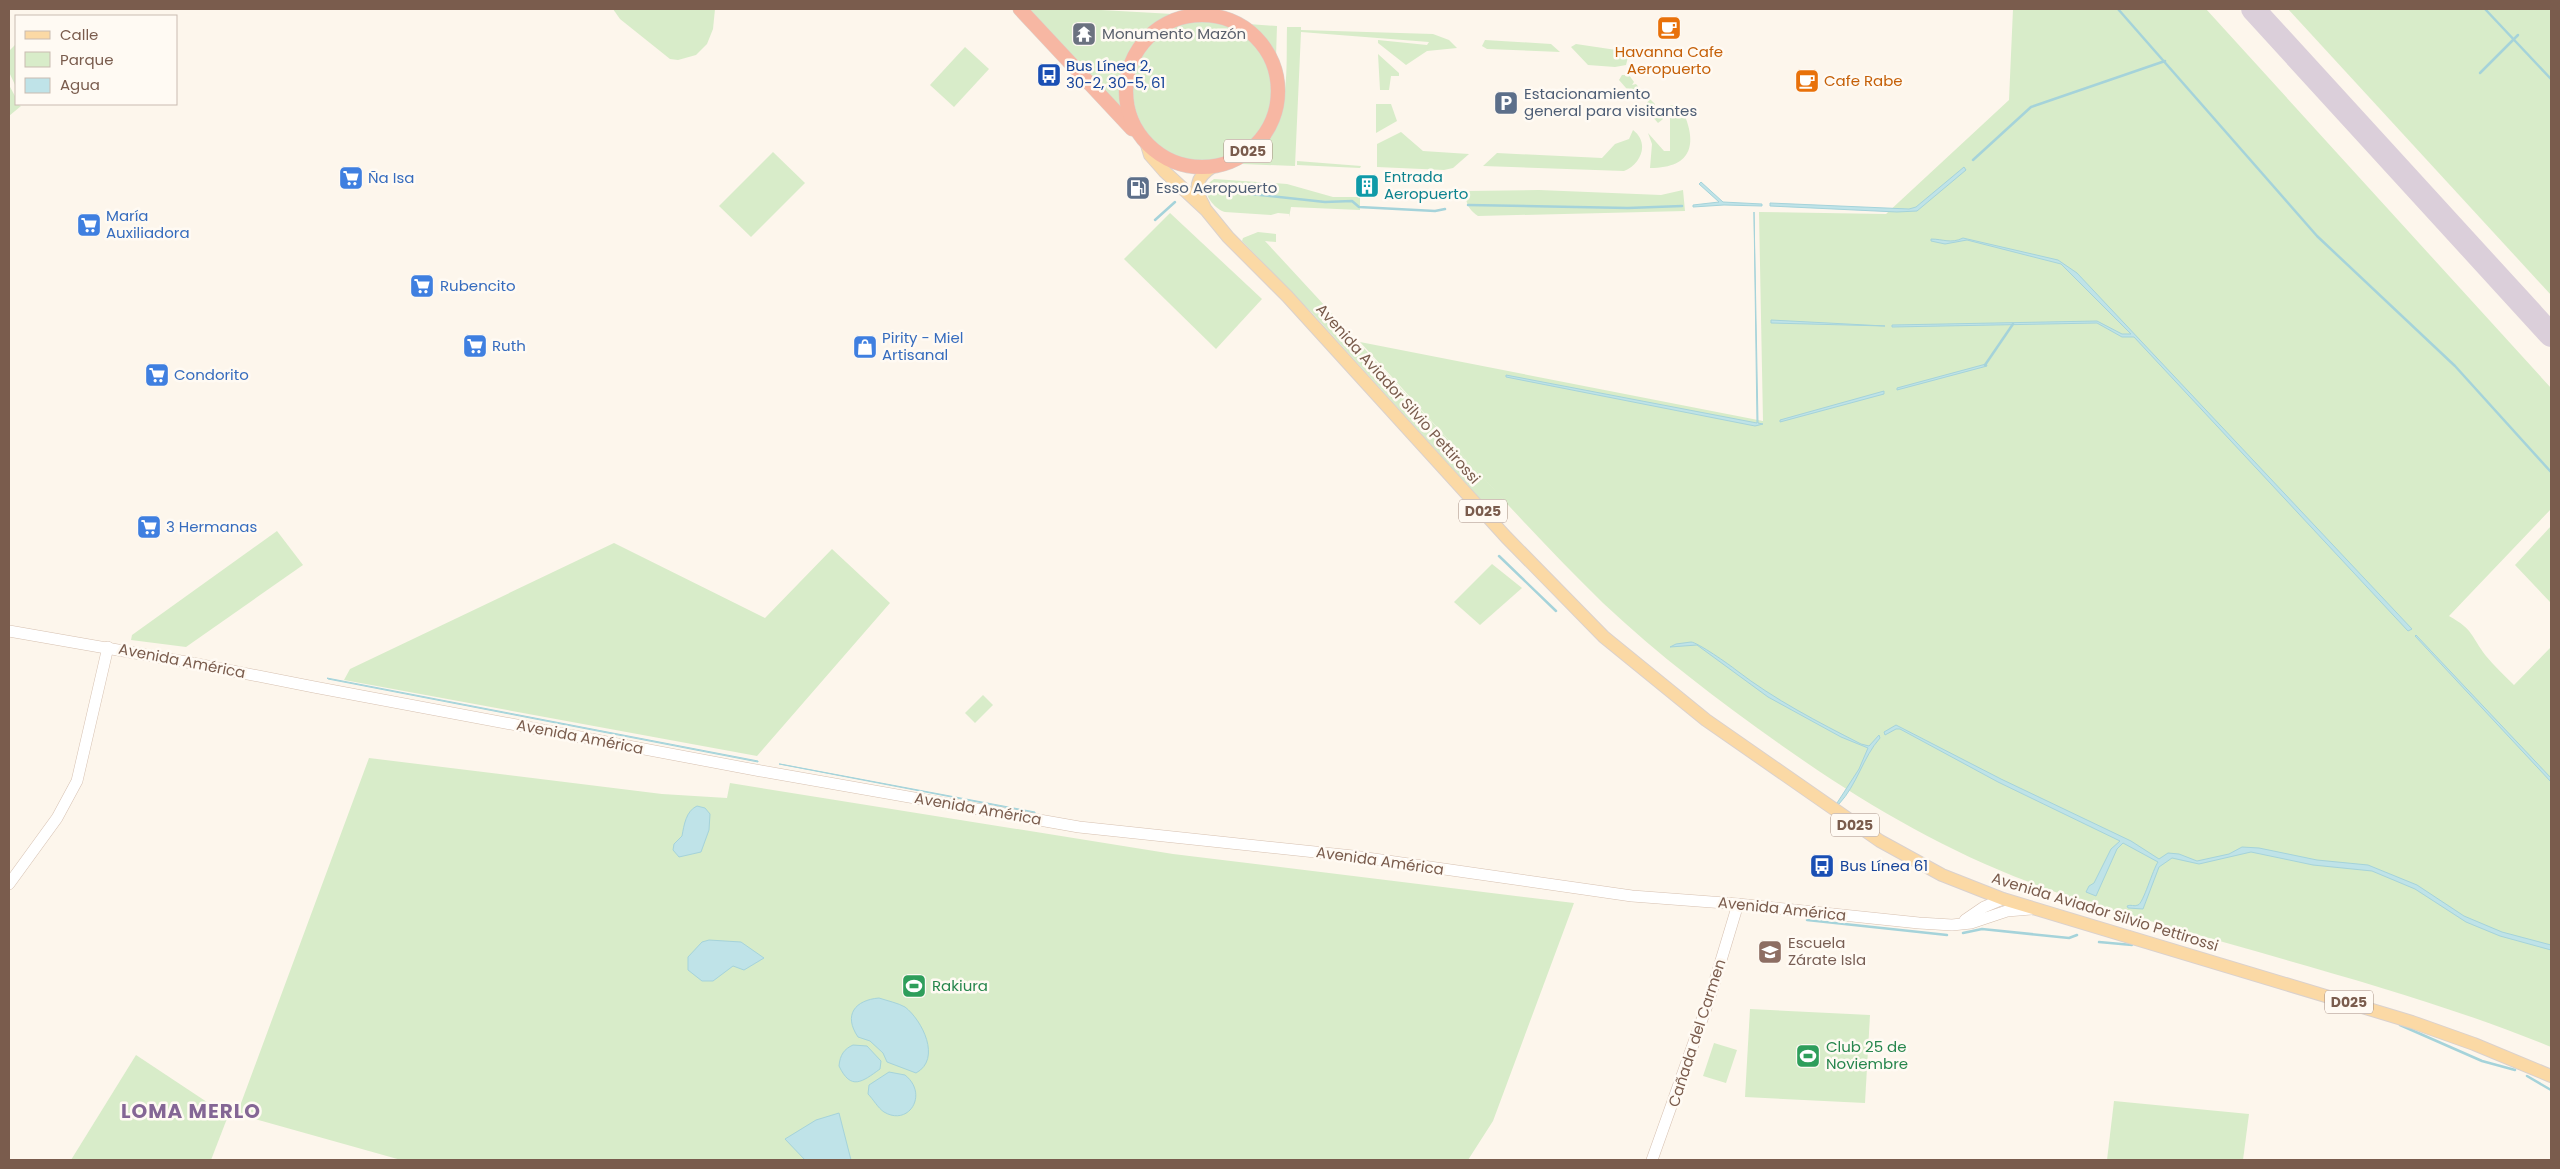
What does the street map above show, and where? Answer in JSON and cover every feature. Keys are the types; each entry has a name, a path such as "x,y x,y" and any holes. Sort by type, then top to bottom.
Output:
{"highway":[{"name":"Avenida Aviador Silvio Pettirossi","path":"1020,9 1143,140"},
{"name":"D025","path":"1180,9 1231,21 1246,30 1259,41 1269,55 1275,71 1278,88 1276,106 1270,124 1261,139 1248,152 1232,161 1212,166 1194,167 1176,163 1160,155 1143,140 1128,109 1126,89 1129,69 1137,51 1150,36 1166,24 1185,17 1205,15"}],"main road":[{"name":"Avenida Aviador Silvio Pettirossi","path":"1143,140 1150,155 1164,171 1206,210 1228,237 1353,366 1506,537 1610,642 1706,720 1813,797 1880,841 1942,875 2003,899 2031,909 2286,983 2412,1022 2474,1044 2551,1076"},
{"name":"Avenida Aviador Silvio Pettirossi","path":"1206,210 1196,193 1197,185 1204,172 1212,166"},
{"name":"Avenida América","path":"9,631 108,647 353,695 1061,824 1353,856 1632,896 1738,904 1884,920 1957,925 1981,921 2007,911 2031,909"},
{"path":"9,884 57,818 78,781 108,647"},
{"path":"1957,925 1984,907 2003,899"},
{"name":"Cañada del Carmen","path":"1652,1160 1707,1006 1738,904"}],"green space":[{"path":"613,9 715,9 713,29 707,44 696,55 678,60 670,59 620,19"},
{"path":"1027,9 1083,9 1173,14 1148,32 1130,53 1124,65 1121,79 1123,110"},
{"path":"2013,9 2206,9 2551,388 2551,509 2449,616 2471,633 2489,660 2514,685 2551,647 2551,1047 2408,996 2062,894 1996,869 1963,854 1870,804 1810,765 1735,712 1667,659 1603,603 1540,539 1360,342 1763,421 1759,212 1886,214 2009,100"},
{"path":"2288,9 2551,9 2551,295"},
{"path":"1203,21 1217,22 1230,26 1253,41 1268,64 1272,77 1272,105 1268,118 1253,141 1230,156 1217,160 1203,161 1189,160 1176,156 1153,141 1138,118 1134,105 1133,91 1134,77 1138,64 1153,41 1176,26 1189,22"},
{"path":"1248,24 1277,26 1276,57 1263,36"},
{"path":"1287,27 1301,27 1301,30 1433,34 1449,40 1457,48 1427,51 1406,65 1378,43 1378,40 1427,45 1429,42 1301,32 1295,166 1242,164 1271,134 1277,122 1286,82"},
{"path":"1485,40 1551,44 1560,52 1487,49 1482,46"},
{"path":"1576,44 1623,51 1635,58 1628,57 1626,65 1615,67 1588,65 1571,47"},
{"path":"15,45 15,85 9,72 9,51"},
{"path":"965,47 989,69 954,107 930,85"},
{"path":"1378,54 1399,73 1399,76 1391,76 1389,90 1380,90"},
{"path":"1622,75 1629,75 1634,82 1632,85 1636,84 1641,90 1633,96 1619,80"},
{"path":"9,85 15,96 15,105 21,106 9,116"},
{"path":"1650,99 1655,104 1654,110 1658,108 1662,112 1663,119 1658,123 1644,107"},
{"path":"1376,104 1391,104 1397,121 1376,133"},
{"path":"1670,105 1681,107 1690,131 1688,151 1684,158 1676,163 1665,167 1650,168 1652,144 1648,133 1664,151 1670,151"},
{"path":"1633,130 1641,141 1641,153 1635,163 1624,171 1483,166 1497,153 1602,158 1615,144 1629,139"},
{"path":"1401,132 1423,151 1469,154 1453,168 1444,170 1377,167 1377,144"},
{"path":"773,152 805,183 751,237 719,206"},
{"path":"1297,161 1361,166 1360,168 1297,165"},
{"path":"1214,179 1287,184 1333,197 1360,197 1360,210 1291,207 1289,217 1289,214 1278,213 1271,215 1225,212 1214,205 1208,198 1206,185"},
{"path":"1539,190 1661,195 1683,190 1685,211 1478,216 1470,208 1466,198 1468,191"},
{"path":"1170,213 1262,299 1216,349 1124,259"},
{"path":"1258,232 1276,234 1276,242 1265,241 1506,502 1493,513 1313,314 1242,241 1243,238"},
{"path":"2551,526 2551,603 2515,565"},
{"path":"277,531 303,565 186,647 131,640 132,635"},
{"path":"614,543 765,618 832,549 890,603 757,756 344,680 350,669"},
{"path":"1492,564 1522,588 1480,625 1454,602"},
{"path":"983,695 993,705 975,723 965,713"},
{"name":"Rakiura","path":"369,758 662,794 727,798 730,783 1173,854 1574,903 1493,1121 1468,1160 401,1160 237,1114"},
{"name":"Club 25 de Noviembre","path":"1750,1009 1870,1015 1865,1103 1745,1097"},
{"path":"1714,1043 1737,1050 1726,1083 1703,1076"},
{"path":"136,1055 228,1116 211,1160 71,1160"},
{"path":"2114,1101 2249,1114 2243,1160 2107,1160"}],"water":[{"path":"1964,167 1966,170 1917,211 1897,212 1770,206 1770,203 1909,209 1916,207"},
{"path":"1701,182 1723,202 1762,204 1762,206 1724,205 1693,207 1693,205 1719,202 1699,184"},
{"path":"1754,212 1758,423 1763,424 1755,426 1506,377 1506,375 1757,423"},
{"path":"1963,238 2058,260 2077,273 2412,629 2408,631 2134,337 2122,337 2097,323 1892,327 1892,325 2097,321 2122,334 2131,334 2061,264 1967,240 1945,244 1931,241 1931,239 1951,241"},
{"path":"1771,320 1885,326 1771,323"},
{"path":"1986,364 1987,366 1897,390 1897,388"},
{"path":"1884,391 1884,394 1780,422 1780,420"},
{"path":"2415,636 2551,778 2551,782"},
{"path":"1691,642 1700,646 1713,654 1781,701 1861,744 1869,746 1879,735 1880,738 1851,788 1839,804 1837,803 1859,769 1868,748 1841,737 1768,697 1697,645 1670,647 1676,644"},
{"path":"328,679 758,761 758,762"},
{"path":"1896,725 2001,779 2131,841 2159,859 2168,853 2179,854 2197,861 2229,854 2242,847 2259,848 2317,860 2368,865 2417,885 2464,916 2502,932 2551,945 2551,950 2500,936 2466,922 2415,889 2372,871 2313,865 2251,852 2199,864 2172,858 2159,867 2143,909 2128,908 2127,906 2137,906 2140,903 2158,862 2123,843 2117,849 2096,896 2086,892 2089,886 2094,883 2111,849 2120,841 1998,782 1900,729 1885,735 1884,732"},
{"path":"779,764 1035,812 1035,813"},
{"path":"697,806 705,808 710,814 709,830 701,852 679,857 673,850 674,844 682,836 690,811"},
{"path":"709,940 741,942 764,958 744,970 733,966 713,981 702,981 688,970 688,957 702,942"},
{"path":"879,998 905,1007 918,1021 923,1030 927,1040 928,1059 924,1067 916,1073 887,1062 883,1053 870,1041 858,1037 854,1029 852,1016 858,1005 871,999"},
{"path":"853,1045 867,1046 881,1061 880,1069 868,1078 857,1082 848,1079 839,1066 843,1053"},
{"path":"889,1072 905,1075 912,1083 915,1091 913,1106 908,1112 901,1115 884,1112 868,1094 869,1085"},
{"path":"839,1113 851,1160 805,1160 785,1139 816,1120"}],"waterway":[{"path":"2118,9 2317,236 2455,366 2551,472"},
{"path":"2485,9 2551,79"},
{"path":"2480,73 2518,35"},
{"path":"1973,160 2031,107 2165,61"},
{"path":"1251,194 1325,202 1352,201 1359,207 1435,211 1445,209"},
{"path":"1155,220 1175,202"},
{"path":"1468,205 1628,208 1682,206"},
{"path":"1985,365 2013,324"},
{"path":"1499,556 1556,611"},
{"path":"1807,920 1947,935"},
{"path":"1963,933 1982,929 2069,938 2077,935"},
{"path":"2099,942 2132,945"},
{"path":"2400,1025 2482,1061 2515,1070"},
{"path":"2527,1076 2551,1090"}],"taxiway":[{"path":"2253,9 2551,335"}],"place":[{"name":"Havanna Cafe Aeropuerto","path":"1669,28"},
{"name":"Monumento Mazón","path":"1084,34"},
{"name":"Bus Línea 2, 30-2, 30-5, 61","path":"1049,75"},
{"name":"Cafe Rabe","path":"1807,81"},
{"name":"Estacionamiento general para visitantes","path":"1506,103"},
{"name":"Ña Isa","path":"351,178"},
{"name":"Entrada Aeropuerto","path":"1367,186"},
{"name":"Esso Aeropuerto","path":"1138,188"},
{"name":"María Auxiliadora","path":"89,225"},
{"name":"Rubencito","path":"422,286"},
{"name":"Ruth","path":"475,346"},
{"name":"Pirity - Miel Artisanal","path":"865,347"},
{"name":"Condorito","path":"157,375"},
{"name":"3 Hermanas","path":"149,527"},
{"name":"Bus Línea 61","path":"1822,866"},
{"name":"Escuela Zárate Isla","path":"1770,952"},
{"name":"Rakiura","path":"914,986"},
{"name":"Club 25 de Noviembre","path":"1808,1056"}],"district":[{"name":"LOMA MERLO","path":"191,1111"}]}
